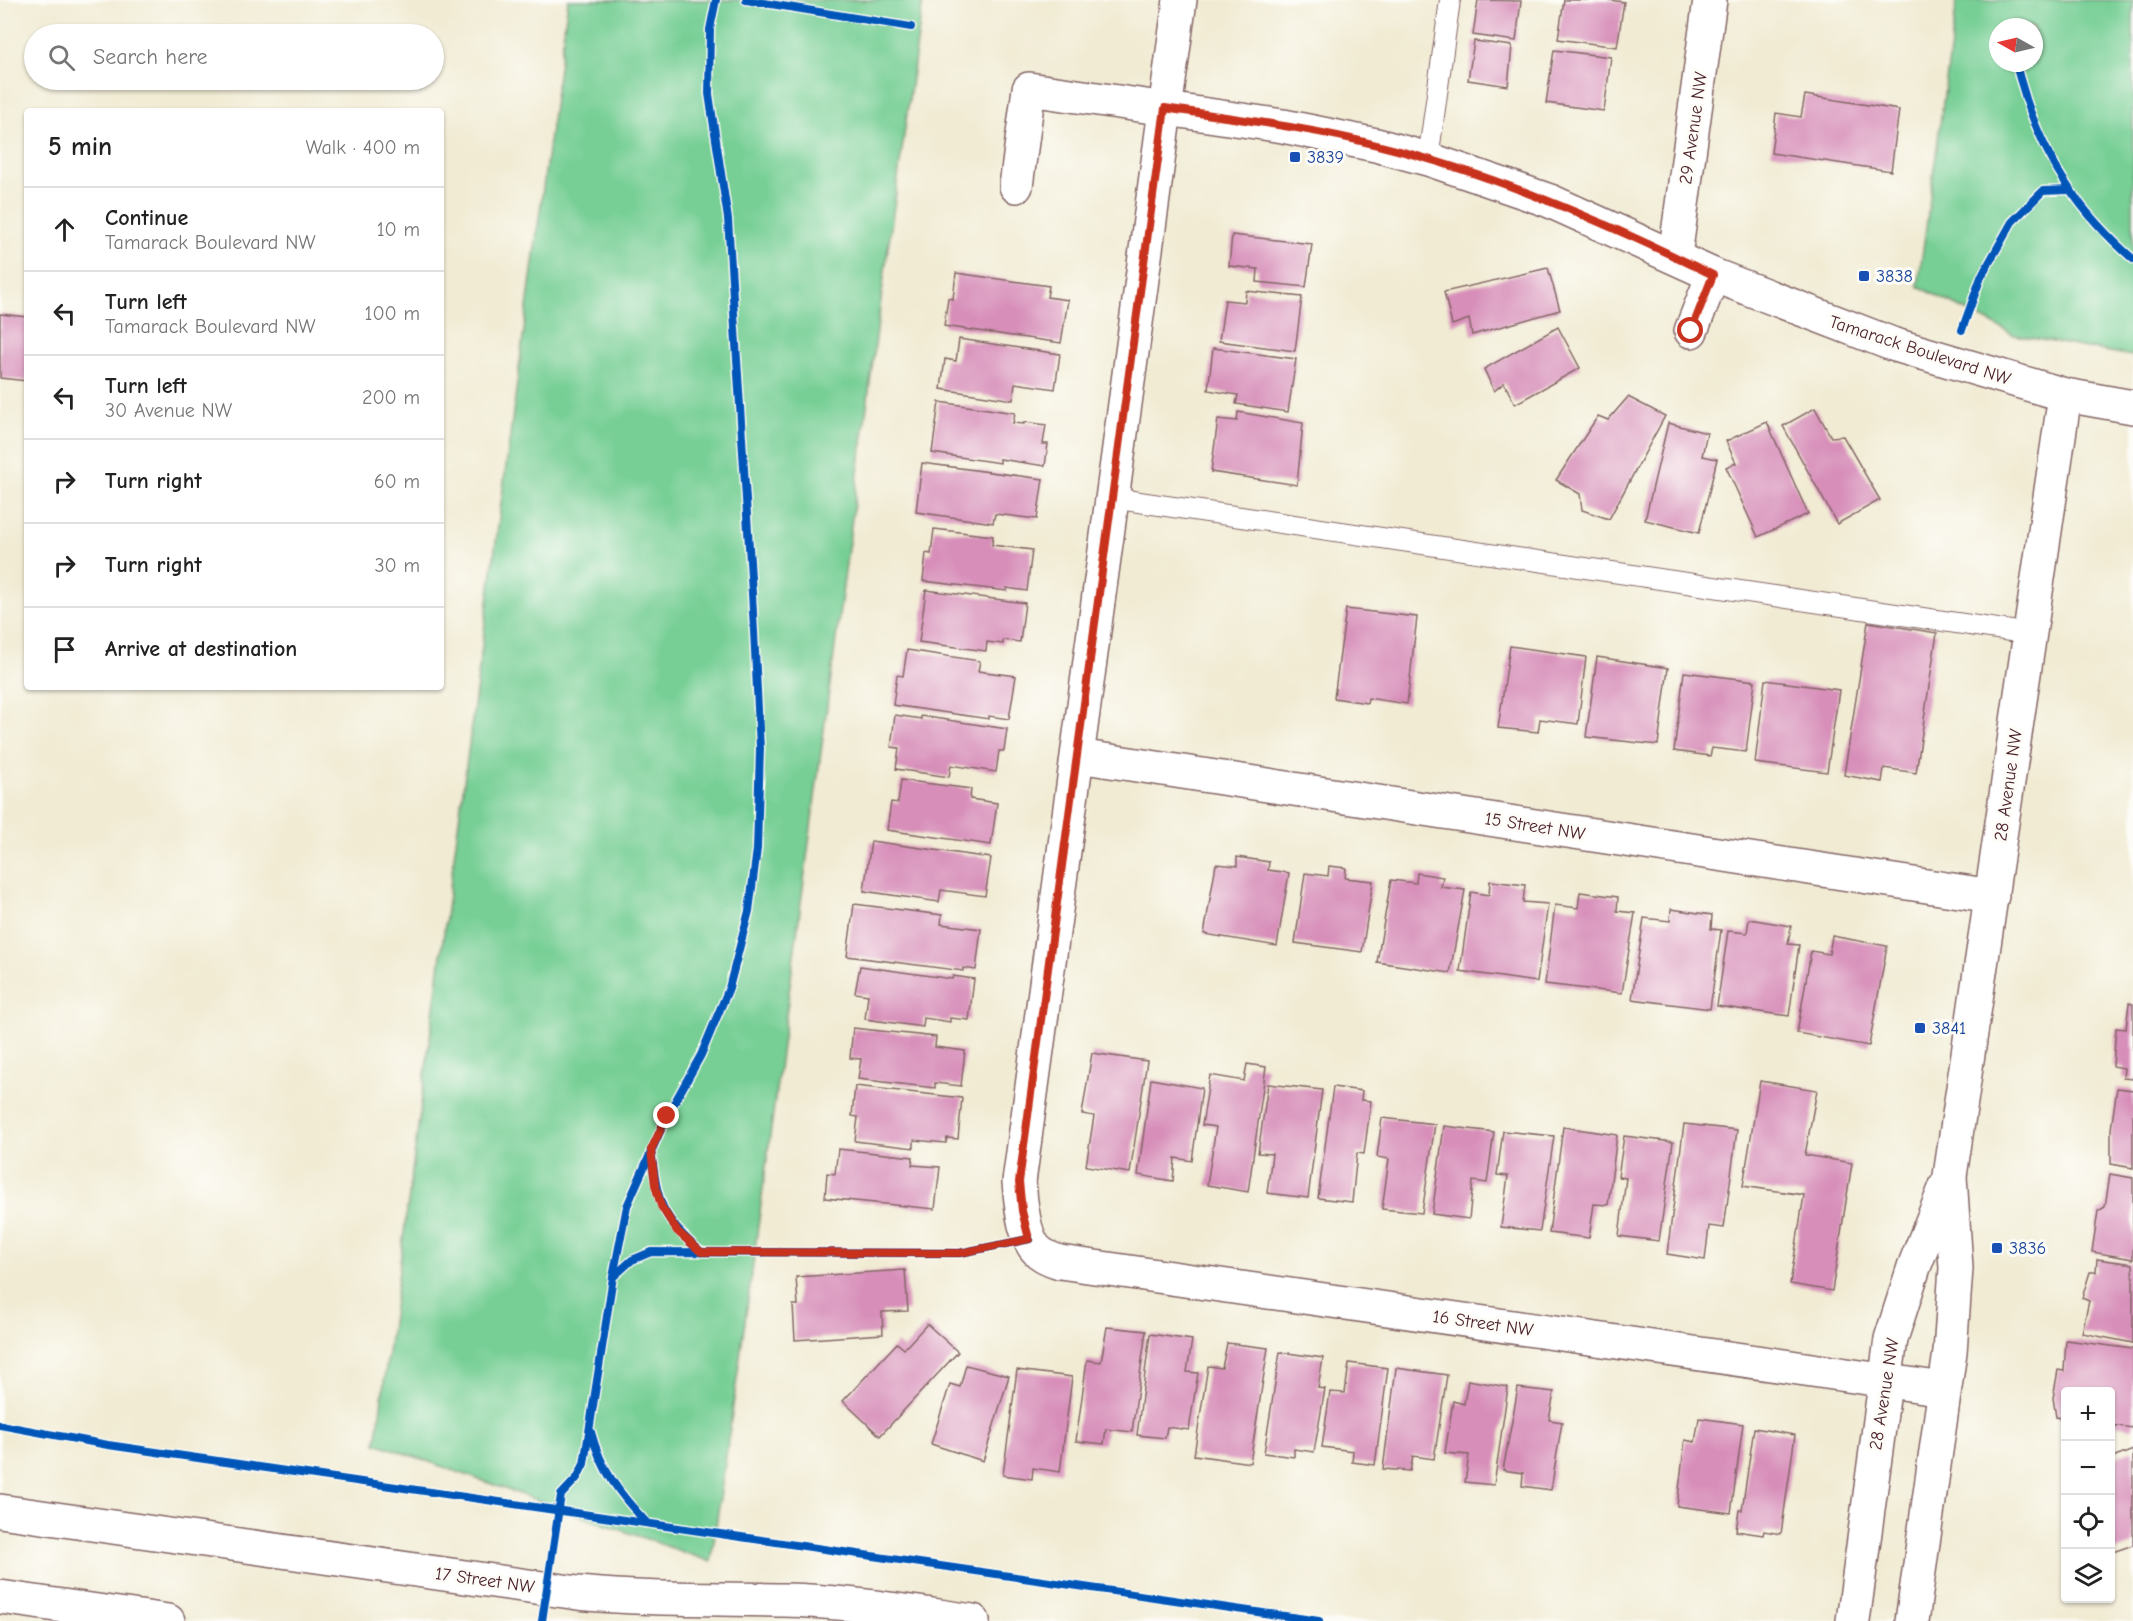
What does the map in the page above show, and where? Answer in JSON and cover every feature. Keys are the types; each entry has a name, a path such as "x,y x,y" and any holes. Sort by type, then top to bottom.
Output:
{"street":[{"path":"1078,756 1180,0"},
{"name":"29 Avenue NW","path":"1675,256 1710,0"},
{"name":"Tamarack Boulevard NW","path":"1016,186 1029,89 1328,134 1428,159 1550,201 1713,275 1892,344 2066,395 2133,407"},
{"path":"1691,331 1713,275"},
{"name":"28 Avenue NW","path":"1853,1621 1884,1381 1892,1339 1908,1288 1950,1176 2066,395"},
{"name":"15 Street NW","path":"1078,756 1992,896"},
{"name":"16 Street NW","path":"1078,756 1019,1182 1022,1211 1029,1239 1040,1253 1060,1262 1944,1389"},
{"name":"28 Avenue NW","path":"1912,1621 1950,1352 1956,1268 1950,1176"},
{"name":"17 Street NW","path":"0,1511 578,1593 626,1598 818,1602 973,1621"},
{"path":"0,1597 168,1621"}],"lane":[{"path":"1428,159 1450,0"},
{"path":"1112,498 2031,634"}],"green space":[{"path":"568,0 923,0 711,1562 376,1443"},
{"path":"1957,0 2133,0 2133,356 2014,335 1918,286"}],"building":[{"path":"1478,0 1521,1 1516,41 1473,35"},
{"path":"1564,0 1624,2 1617,47 1558,39"},
{"path":"1474,41 1512,46 1508,86 1468,80"},
{"path":"1554,50 1611,57 1604,111 1546,103"},
{"path":"1805,95 1899,110 1891,171 1771,153 1776,113 1801,117"},
{"path":"1232,235 1312,244 1306,287 1257,282 1258,269 1229,266"},
{"path":"1548,268 1560,310 1472,335 1469,319 1452,325 1444,292"},
{"path":"956,273 1049,286 1047,297 1068,300 1061,343 944,326 948,298 953,299"},
{"path":"1246,291 1302,297 1295,351 1219,341 1225,300 1245,302"},
{"path":"0,314 24,317 24,381 0,378"},
{"path":"1558,327 1580,368 1515,404 1504,383 1494,391 1484,369"},
{"path":"959,339 1060,354 1055,389 1015,383 1013,400 941,389 945,359 956,361"},
{"path":"1213,348 1296,359 1288,412 1236,404 1238,395 1208,390"},
{"path":"1628,397 1665,416 1609,519 1582,510 1580,494 1556,480 1598,416 1608,420"},
{"path":"939,402 1015,413 1013,423 1046,425 1043,444 1048,444 1045,466 1000,459 1000,463 932,453"},
{"path":"1815,408 1831,437 1843,436 1880,500 1837,524 1783,426"},
{"path":"1238,412 1303,423 1297,485 1211,472 1218,419 1237,421"},
{"path":"1767,422 1808,514 1758,537 1726,467 1736,463 1726,441"},
{"path":"1668,423 1707,433 1702,456 1717,459 1699,533 1645,520"},
{"path":"922,463 1043,479 1037,519 995,514 993,523 916,512"},
{"path":"934,529 993,536 992,545 1032,550 1027,591 1007,588 1007,591 923,581 926,553 931,554"},
{"path":"926,590 1025,603 1020,642 1003,640 1003,644 987,642 986,651 919,642"},
{"path":"1346,609 1417,617 1407,704 1368,698 1367,703 1334,698"},
{"path":"1868,622 1937,633 1916,773 1884,768 1882,782 1844,775"},
{"path":"1510,646 1586,657 1578,724 1540,719 1538,732 1498,728"},
{"path":"907,650 980,661 978,671 1016,676 1009,719 989,716 989,719 893,705 897,675 903,676"},
{"path":"1597,657 1668,668 1658,745 1586,737"},
{"path":"1684,672 1755,681 1746,752 1712,748 1710,756 1674,751"},
{"path":"1765,680 1839,690 1827,772 1755,763"},
{"path":"895,715 921,719 921,716 1007,729 1004,751 999,751 996,772 951,765 949,777 896,769 899,748 891,747"},
{"path":"901,780 971,789 970,799 997,803 991,845 887,830 891,802 898,803"},
{"path":"871,841 991,858 985,896 941,890 939,902 864,891"},
{"path":"1237,857 1269,862 1268,870 1289,873 1277,946 1204,934 1216,864 1237,866"},
{"path":"1329,866 1346,868 1345,878 1373,881 1362,952 1295,943 1305,873 1328,876"},
{"path":"1417,873 1443,877 1441,887 1465,890 1450,973 1377,962 1391,880 1416,883"},
{"path":"1490,881 1525,885 1523,902 1548,904 1537,982 1460,971 1471,892 1489,895"},
{"path":"1580,892 1618,897 1617,911 1635,913 1622,993 1545,984 1555,905 1578,908"},
{"path":"854,904 942,915 941,924 981,929 976,970 963,968 963,971 847,956"},
{"path":"1671,909 1712,915 1711,929 1721,930 1710,1009 1632,999 1644,918 1670,921"},
{"path":"1749,919 1791,926 1788,944 1799,945 1789,1016 1717,1006 1728,931 1747,933"},
{"path":"1832,936 1887,946 1869,1046 1797,1033 1811,951 1829,954"},
{"path":"860,966 952,979 953,976 974,979 969,1020 950,1018 950,1022 924,1018 923,1027 865,1019 868,995 855,993"},
{"path":"2129,1003 2133,1004 2133,1079 2123,1078 2124,1068 2113,1066 2116,1028 2126,1029"},
{"path":"853,1028 936,1037 935,1047 965,1051 961,1086 935,1083 935,1088 858,1079 861,1059 850,1058"},
{"path":"1092,1053 1147,1061 1130,1173 1086,1166 1094,1116 1082,1114"},
{"path":"1247,1064 1266,1067 1248,1192 1207,1185 1216,1127 1202,1125 1210,1075 1244,1081"},
{"path":"1151,1079 1202,1088 1192,1161 1175,1158 1173,1181 1138,1175"},
{"path":"1760,1081 1817,1090 1805,1155 1852,1163 1832,1291 1790,1284 1804,1195 1743,1186"},
{"path":"1268,1084 1322,1090 1308,1198 1267,1193 1272,1154 1258,1153"},
{"path":"855,1086 962,1098 958,1139 947,1138 946,1143 914,1140 914,1148 855,1141 858,1117 852,1116"},
{"path":"1333,1087 1362,1091 1361,1100 1371,1101 1364,1154 1357,1153 1352,1202 1318,1198"},
{"path":"2117,1088 2133,1090 2133,1168 2111,1164 2111,1129"},
{"path":"1382,1118 1435,1124 1422,1213 1382,1209 1389,1159 1377,1157"},
{"path":"1684,1124 1737,1130 1724,1228 1709,1226 1705,1260 1667,1254"},
{"path":"1444,1126 1494,1132 1487,1183 1473,1181 1469,1219 1432,1214"},
{"path":"1563,1127 1617,1135 1608,1205 1594,1204 1589,1238 1549,1233"},
{"path":"1503,1131 1554,1136 1540,1231 1501,1227 1508,1176 1497,1175"},
{"path":"1624,1136 1673,1142 1659,1241 1619,1236 1626,1178 1618,1177"},
{"path":"838,1149 913,1157 912,1165 940,1167 935,1209 825,1198 827,1173 835,1174"},
{"path":"2110,1174 2133,1178 2133,1259 2092,1252 2098,1211 2105,1207"},
{"path":"2097,1259 2133,1264 2133,1343 2082,1333 2089,1301 2082,1298 2090,1272 2096,1272"},
{"path":"905,1270 908,1311 882,1312 883,1334 795,1340 793,1305 798,1305 796,1277"},
{"path":"927,1324 958,1352 880,1436 843,1401 897,1343 904,1349"},
{"path":"1107,1327 1146,1331 1132,1432 1106,1429 1104,1444 1076,1441 1087,1360 1101,1362"},
{"path":"1150,1334 1192,1340 1187,1372 1198,1373 1189,1430 1167,1427 1165,1438 1137,1435"},
{"path":"2066,1340 2133,1349 2133,1428 2115,1426 2115,1387 2061,1387 2061,1418 2056,1417 2053,1398 2058,1370 2064,1371"},
{"path":"1227,1343 1268,1348 1250,1463 1194,1455 1208,1366 1222,1368"},
{"path":"1280,1352 1323,1358 1318,1388 1325,1389 1314,1452 1294,1449 1294,1457 1264,1453"},
{"path":"1349,1363 1388,1368 1375,1465 1352,1462 1353,1451 1322,1447 1330,1392 1345,1393"},
{"path":"966,1365 1009,1376 983,1461 931,1444 950,1384 960,1387"},
{"path":"1396,1368 1447,1375 1434,1459 1413,1456 1410,1471 1383,1469"},
{"path":"1017,1370 1072,1377 1060,1472 1033,1468 1032,1479 1003,1475"},
{"path":"1468,1380 1508,1387 1494,1485 1465,1482 1469,1455 1445,1453 1453,1401 1464,1404"},
{"path":"1518,1388 1554,1392 1549,1420 1562,1422 1551,1490 1522,1486 1523,1473 1503,1470"},
{"path":"1699,1418 1743,1424 1731,1513 1677,1506 1685,1440 1695,1442"},
{"path":"1754,1428 1795,1435 1781,1534 1764,1531 1763,1535 1736,1531 1739,1510 1742,1510"},
{"path":"2133,1450 2133,1545 2115,1551 2115,1495 2115,1457"}],"cycle path":[{"path":"542,1621 561,1495 577,1478 584,1464 613,1277 627,1206 667,1116 701,1055 729,988 749,911 757,849 760,748 752,593 728,219 709,94 710,29 716,0"},
{"path":"746,0 911,27"},
{"path":"2018,72 2035,123 2068,186 2097,224 2133,259"},
{"path":"1962,330 1981,277 2012,222 2043,191 2069,190"},
{"path":"651,1151 659,1197 669,1219 701,1252"},
{"path":"613,1277 632,1260 651,1252 960,1253 1029,1239"},
{"path":"0,1425 108,1445 1319,1621"},
{"path":"591,1432 606,1470 628,1502 647,1523"}],"place":[{"name":"3839","path":"1295,157"},
{"name":"3838","path":"1864,276"},
{"name":"3841","path":"1920,1028"},
{"name":"3836","path":"1997,1248"}],"route":[{"path":"667,1116 651,1150 655,1185 661,1206 677,1231 701,1252 960,1253 1029,1239 1022,1211 1019,1182 1165,108 1328,134 1376,145 1465,170 1550,201 1713,275 1691,331"}]}
